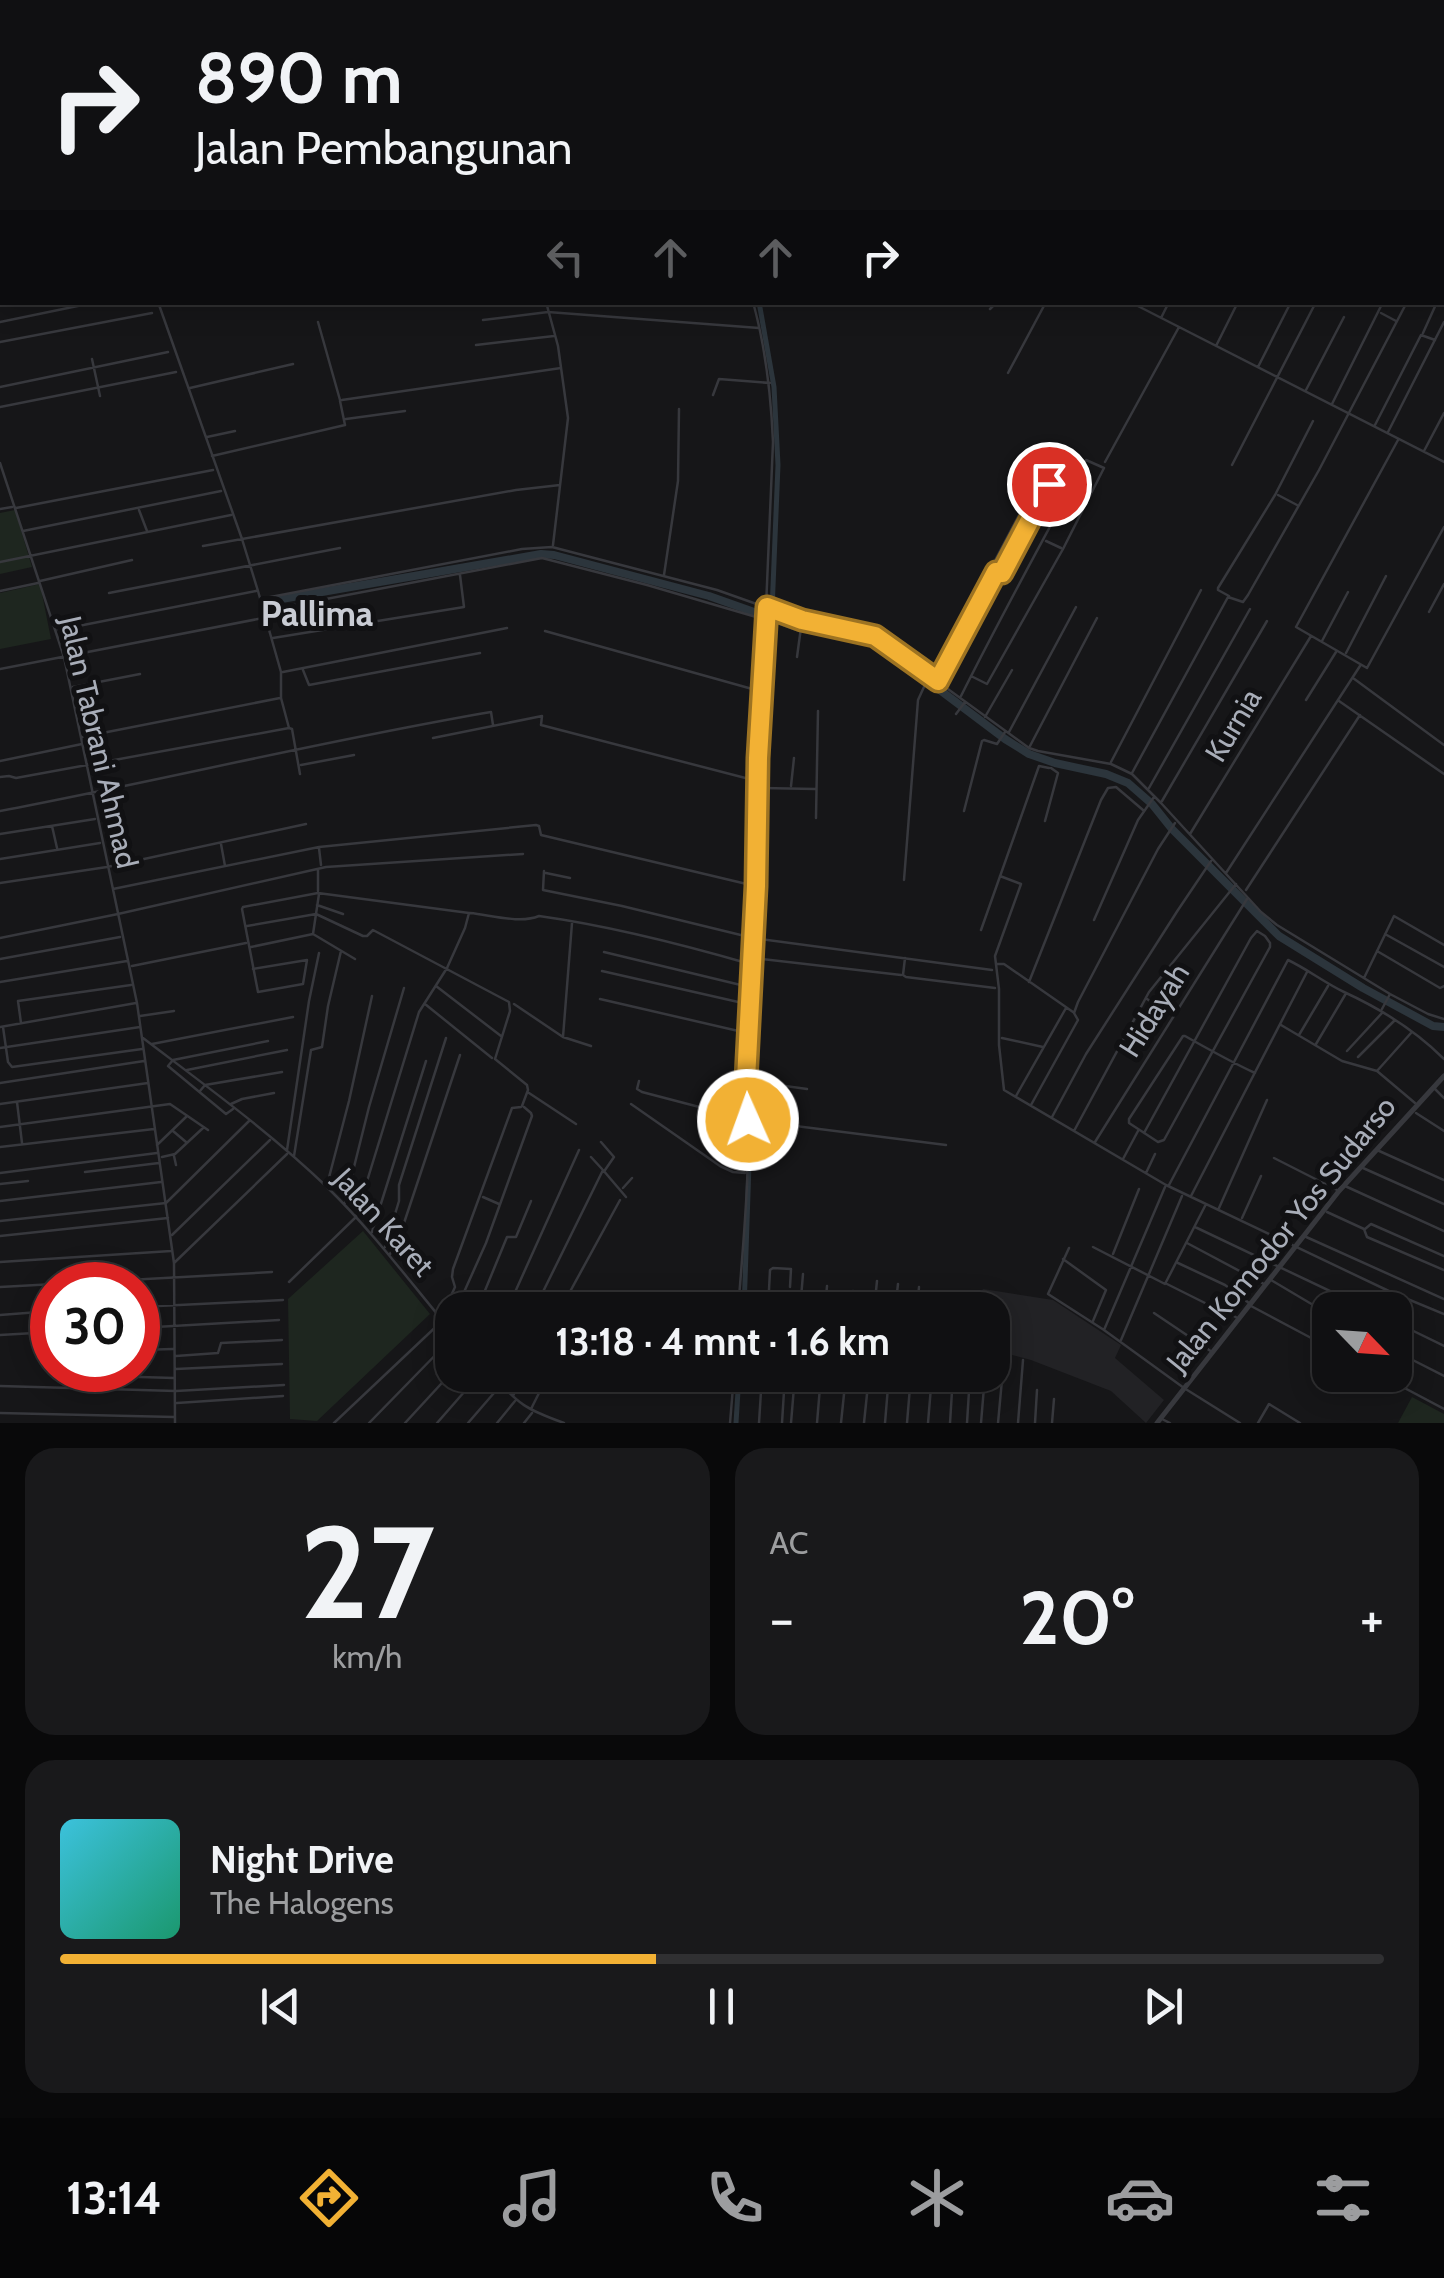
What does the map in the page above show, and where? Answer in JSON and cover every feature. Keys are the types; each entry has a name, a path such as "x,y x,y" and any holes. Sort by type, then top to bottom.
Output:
{"street":[{"path":"0,322 82,305"},
{"path":"159,305 258,591 281,672 282,698 300,774"},
{"path":"547,305 562,368 568,418 552,547"},
{"path":"739,1292 750,1120 748,1034 774,442 770,384 754,305"},
{"path":"990,309 994,305"},
{"path":"1008,374 1044,305"},
{"path":"1136,305 1444,462"},
{"path":"1161,318 1168,305"},
{"path":"1216,346 1236,305"},
{"path":"1258,368 1290,305"},
{"path":"1232,465 1314,305"},
{"path":"1332,406 1382,305"},
{"path":"1313,421 1276,493 1218,588 1228,598 1244,601 1349,414 1405,305"},
{"path":"1374,426 1435,305"},
{"path":"483,320 548,312 760,328"},
{"path":"1378,312 1397,321"},
{"path":"0,342 152,313"},
{"path":"1305,392 1344,317"},
{"path":"211,456 346,424 318,322"},
{"path":"1388,434 1444,322"},
{"path":"1105,462 1179,327"},
{"path":"1422,334 1435,340"},
{"path":"476,345 555,336"},
{"path":"0,386 168,352"},
{"path":"92,359 100,396"},
{"path":"188,389 293,364"},
{"path":"340,401 562,368"},
{"path":"0,407 176,372"},
{"path":"713,395 719,379 770,384"},
{"path":"663,577 678,481 679,408"},
{"path":"345,420 405,412"},
{"path":"1424,452 1444,412"},
{"path":"206,438 235,432"},
{"path":"1398,440 1296,624 1298,628 1367,668 1444,526"},
{"path":"1054,449 1066,452 1002,573 996,572 991,568 1054,449"},
{"path":"961,697 971,676 1086,460 1104,468 987,684 971,676"},
{"name":"Jalan Tabrani Ahmad","path":"0,463 64,656 137,1003 173,1251 176,1423"},
{"path":"0,509 213,470"},
{"path":"203,546 560,485"},
{"path":"22,531 221,491"},
{"path":"1276,493 1299,506"},
{"path":"138,507 147,532"},
{"path":"0,562 233,515"},
{"path":"1044,540 1062,549"},
{"path":"260,599 522,549 552,547 717,590 802,622 875,636 1029,748 1052,756 1111,764 1132,774 1275,926 1389,997 1444,1018"},
{"path":"109,593 340,548"},
{"path":"263,611 542,558 766,618"},
{"path":"0,592 132,560"},
{"path":"938,681 996,572"},
{"path":"391,573 394,587"},
{"path":"272,638 464,607 460,575"},
{"path":"1345,654 1386,576"},
{"path":"1429,612 1444,584"},
{"path":"1111,764 1201,590"},
{"path":"55,631 258,591"},
{"path":"1322,642 1348,592"},
{"path":"1132,774 1228,598"},
{"path":"964,811 982,741 997,744 1007,732 1076,608"},
{"path":"1148,789 1250,609"},
{"path":"0,669 265,618"},
{"path":"1029,748 1097,618"},
{"path":"1161,802 1267,620"},
{"path":"797,657 802,622"},
{"path":"281,672 506,628"},
{"path":"544,631 763,692"},
{"name":"Kurnia","path":"1190,835 1311,636"},
{"path":"1306,700 1337,650"},
{"path":"302,668 309,685 480,653"},
{"path":"1226,873 1361,665"},
{"path":"986,716 1012,670"},
{"path":"71,688 140,674"},
{"path":"904,880 918,700 930,676"},
{"path":"1353,678 1444,745"},
{"path":"80,737 282,698"},
{"path":"956,714 966,701"},
{"path":"1337,701 1444,774"},
{"path":"816,818 818,711"},
{"path":"0,811 491,712 494,725"},
{"path":"1244,892 1360,715"},
{"path":"433,738 542,716 541,726 760,786 816,789"},
{"path":"0,777 16,778 290,728"},
{"path":"0,761 82,744"},
{"path":"298,765 354,755"},
{"path":"790,787 794,758"},
{"path":"980,930 1039,766 1050,766 1058,773 1044,821"},
{"path":"1029,982 1108,788 1116,788 1144,808"},
{"path":"1094,920 1144,808 1153,798"},
{"path":"0,834 96,819"},
{"path":"1074,1013 1168,830 1176,822"},
{"path":"0,883 107,867 306,824"},
{"path":"112,889 319,847 536,825 542,836 756,886"},
{"path":"52,826 58,849"},
{"path":"221,842 226,866"},
{"path":"0,858 102,843"},
{"path":"312,934 318,905 319,847"},
{"path":"0,938 319,868 523,854"},
{"path":"1051,1119 1086,1054 1212,861"},
{"path":"570,878 544,872 542,890 762,940 994,968"},
{"path":"1000,876 1020,884 994,956 1002,1088 1182,1194 1444,1314"},
{"path":"1073,1132 1146,998 1236,885"},
{"path":"254,969 307,960 303,984 257,991 243,907 318,893 518,919 538,916 631,932 752,965"},
{"name":"Hidayah","path":"1094,1144 1248,899"},
{"path":"318,905 344,914"},
{"path":"289,1282 356,1217 419,1012 447,968 469,913"},
{"path":"246,926 316,914 363,936 373,930 514,1004 563,1037 590,1046"},
{"path":"1363,979 1394,916 1444,946"},
{"path":"563,1037 572,922"},
{"path":"1123,1161 1142,1131 1195,1042 1251,938 1257,932 1266,934 1270,947 1212,1050 1164,1140 1158,1142 1142,1131 1129,1123 1182,1037 1185,1036 1195,1042 1212,1050 1232,1062 1255,1072"},
{"path":"0,982 312,934 354,959"},
{"path":"1386,934 1444,967"},
{"path":"0,959 122,937"},
{"path":"294,1157 311,1050 322,1048 341,951"},
{"path":"1377,951 1440,988 1444,986"},
{"path":"604,952 750,988"},
{"path":"174,1263 288,1152 309,1002 320,953"},
{"path":"905,957 906,978 995,988"},
{"path":"752,958 901,976"},
{"path":"1104,1330 1167,1186 1288,960 1383,1009 1444,1060"},
{"path":"994,968 999,962 1004,964 1074,1013 1078,1020 1030,1106"},
{"path":"602,971 750,1005"},
{"path":"1191,1197 1308,971"},
{"path":"1299,1036 1330,983"},
{"path":"20,1024 18,1002 133,985"},
{"path":"435,985 502,1036"},
{"path":"345,1205 404,988"},
{"path":"1316,1045 1346,993"},
{"path":"326,1186 372,996"},
{"path":"1347,1051 1389,997"},
{"path":"600,998 748,1034"},
{"path":"1146,998 1156,1005"},
{"path":"137,1003 2,1027 8,1064 15,1067 144,1048"},
{"path":"424,1003 526,1084 528,1092 522,1106"},
{"path":"495,1060 510,1004"},
{"path":"1015,1097 1066,1008"},
{"path":"139,1016 174,1011"},
{"path":"152,1044 292,1017"},
{"path":"1358,1057 1395,1020"},
{"path":"1280,1024 1342,1061 1377,1071 1444,1130"},
{"path":"0,1048 141,1027"},
{"path":"1377,1071 1412,1032"},
{"path":"142,1037 232,1106"},
{"path":"384,1248 398,1206 398,1185 446,1038"},
{"path":"1000,1038 1045,1047"},
{"path":"172,1060 268,1041"},
{"path":"186,1070 287,1050"},
{"path":"390,1255 460,1055"},
{"path":"172,1060 168,1068 226,1114 242,1099 274,1093"},
{"path":"371,1234 426,1060"},
{"path":"0,1084 146,1061"},
{"path":"198,1092 205,1085 282,1072"},
{"path":"185,1082 191,1075"},
{"name":"Jalan Komodor Yos Sudarso","path":"1158,1420 1341,1188 1443,1080"},
{"path":"639,1081 637,1089 642,1092 750,1120 946,1145"},
{"path":"750,1081 807,1090"},
{"path":"0,1104 150,1082"},
{"path":"1433,1087 1444,1098"},
{"path":"528,1092 576,1124"},
{"path":"1218,1210 1267,1100"},
{"path":"17,1102 22,1144"},
{"path":"0,1127 170,1104 206,1129 173,1155 85,1172"},
{"path":"631,1104 720,1166 746,1174"},
{"name":"Jalan Karet","path":"232,1106 345,1205 435,1310"},
{"path":"453,1292 453,1269 512,1107 522,1106 532,1115 464,1292"},
{"path":"158,1145 188,1115"},
{"path":"0,1221 166,1203 249,1120"},
{"path":"0,1147 155,1128"},
{"path":"172,1131 187,1143"},
{"path":"171,1236 271,1138"},
{"path":"543,1292 603,1171 614,1158 601,1142"},
{"path":"515,1292 579,1150"},
{"path":"1375,1150 1444,1180"},
{"path":"1145,1174 1155,1154"},
{"path":"173,1155 176,1165"},
{"path":"591,1157 626,1197"},
{"path":"0,1173 160,1158"},
{"path":"1274,1158 1444,1231"},
{"path":"1361,1166 1444,1204"},
{"path":"1242,1220 1260,1176"},
{"path":"621,1190 632,1178"},
{"path":"0,1184 28,1181"},
{"path":"0,1201 162,1182"},
{"path":"1113,1256 1139,1190"},
{"path":"1121,1342 1182,1194"},
{"path":"480,1196 500,1204"},
{"path":"570,1292 620,1200"},
{"path":"484,1292 507,1237 516,1238 532,1201"},
{"path":"1165,1284 1205,1204"},
{"path":"1323,1210 1364,1229 1366,1236 1444,1270"},
{"path":"0,1236 168,1218"},
{"path":"1364,1229 1373,1225 1444,1256"},
{"path":"1196,1227 1333,1292"},
{"path":"1302,1236 1444,1298"},
{"path":"1187,1243 1312,1306"},
{"path":"1093,1247 1239,1319"},
{"path":"1069,1248 1048,1294 1240,1423"},
{"path":"0,1262 173,1251"},
{"path":"1063,1259 1106,1290 1093,1322"},
{"path":"1177,1262 1225,1285 1250,1305 1312,1338"},
{"path":"769,1292 773,1268 791,1270 790,1287"},
{"path":"0,1287 272,1272"},
{"path":"802,1292 803,1274"},
{"path":"876,1292 877,1281"},
{"path":"897,1292 898,1284"},
{"path":"826,1292 827,1286"},
{"path":"919,1287 919,1292"},
{"path":"160,1306 282,1300"},
{"path":"1154,1312 1213,1352"},
{"path":"0,1315 30,1313"},
{"path":"160,1327 280,1320"},
{"path":"334,1423 435,1325"},
{"path":"1412,1330 1444,1346"},
{"path":"0,1335 30,1333"},
{"path":"174,1356 218,1353 221,1343 282,1340"},
{"path":"160,1349 174,1349"},
{"path":"369,1423 435,1355"},
{"path":"1018,1423 1024,1360"},
{"path":"1412,1360 1444,1376"},
{"path":"175,1369 282,1364"},
{"path":"160,1378 175,1378"},
{"path":"0,1386 176,1390 284,1385"},
{"path":"405,1423 435,1390"},
{"path":"1035,1423 1037,1390"},
{"path":"437,1423 465,1392"},
{"path":"468,1423 492,1392"},
{"path":"507,1392 531,1411 564,1423"},
{"path":"497,1423 517,1392"},
{"path":"524,1423 540,1392"},
{"path":"730,1423 733,1392"},
{"path":"759,1423 761,1392"},
{"path":"782,1423 784,1392"},
{"path":"791,1423 794,1392"},
{"path":"818,1423 820,1392"},
{"path":"841,1423 844,1392"},
{"path":"864,1423 867,1392"},
{"path":"885,1423 888,1392"},
{"path":"907,1423 910,1392"},
{"path":"928,1423 931,1392"},
{"path":"950,1423 952,1392"},
{"path":"968,1423 969,1392"},
{"path":"982,1423 984,1392"},
{"path":"998,1423 1001,1392"},
{"path":"1412,1392 1444,1409"},
{"path":"176,1403 283,1396"},
{"path":"1052,1423 1054,1398"},
{"path":"1258,1423 1269,1404 1300,1423"},
{"path":"0,1413 175,1417"},
{"path":"1158,1420 1170,1423"}],"shaded area":[{"path":"15,510 32,567 0,574 0,513"},
{"path":"40,584 51,639 0,649 0,593"},
{"path":"363,1231 430,1314 317,1421 290,1419 288,1299"},
{"path":"1010,1293 1053,1300 1121,1345 1115,1358 1164,1400 1146,1423 1111,1391 1010,1354"},
{"path":"1412,1397 1444,1414 1444,1423 1398,1423"}],"waterway":[{"path":"745,1292 763,758 778,465 774,387 760,305"},
{"path":"270,601 541,554 709,596 799,628 874,643 1029,754 1128,783 1279,936 1363,988 1433,1026 1444,1027"},
{"path":"736,1423 738,1392"}],"district":[{"name":"Pallima","path":"317,613"}],"route":[{"path":"748,1120 746,1080 767,607 802,620 882,639 938,681 1049,484"}]}
